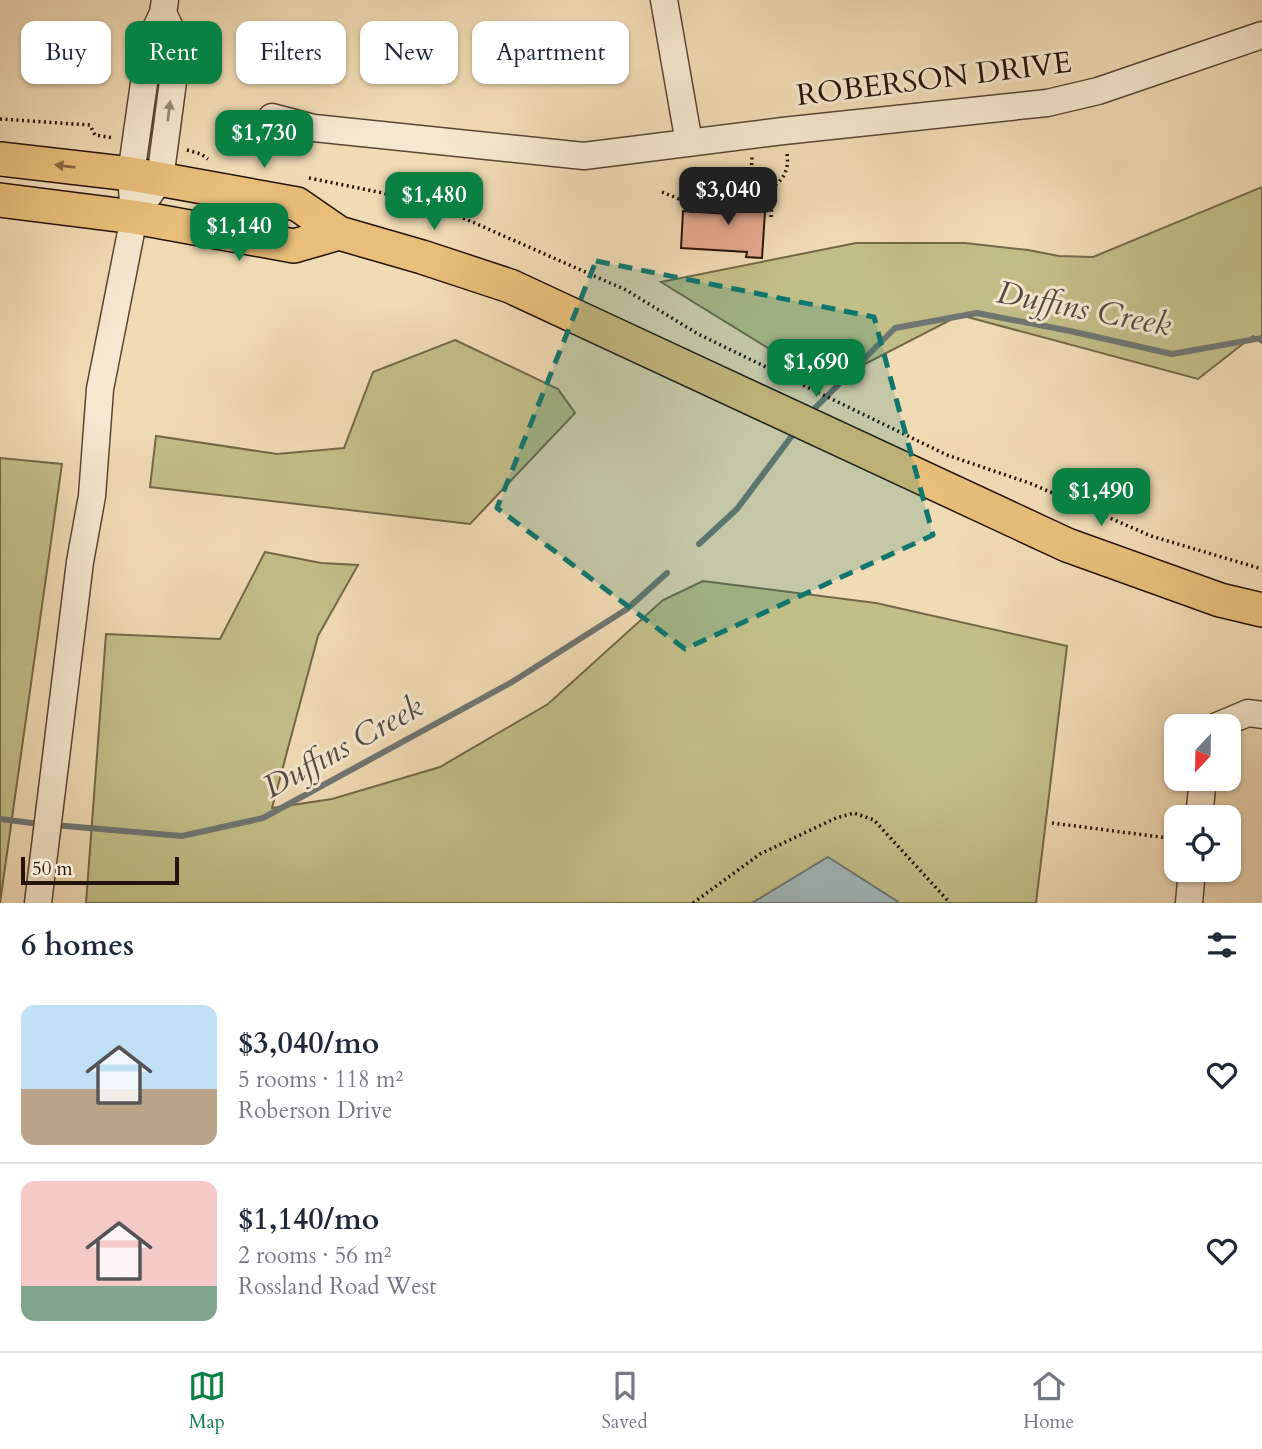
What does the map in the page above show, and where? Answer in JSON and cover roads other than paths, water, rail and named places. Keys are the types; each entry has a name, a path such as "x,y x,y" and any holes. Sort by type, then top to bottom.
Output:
{"main road":[{"path":"0,159 139,190 294,246 340,233"},
{"path":"0,185 86,193 139,190 297,204 340,233 510,286 680,366 938,468 1067,545 1220,600 1262,610"},
{"path":"0,200 139,190"}],"street":[{"path":"664,0 689,143"},
{"path":"38,903 80,562 92,496 100,390 139,190 135,141 150,41 164,7"},
{"path":"139,190 165,144 178,44 164,7"},
{"name":"ROBERSON DRIVE","path":"272,117 314,128 584,156 783,131 1047,103 1098,91 1262,35"},
{"path":"1241,716 1248,713 1262,715"},
{"path":"1189,903 1191,882"}],"water":[{"path":"828,857 900,903 752,903"}],"waterway":[{"name":"Duffins Creek","path":"808,415 895,328 977,313 1172,354 1262,338"},
{"name":"Duffins Creek","path":"699,544 737,509 797,429"},
{"name":"Duffins Creek","path":"54,825 182,836 263,818 512,682 627,609 667,573"},
{"name":"Duffins Creek","path":"0,819 40,824"}]}
